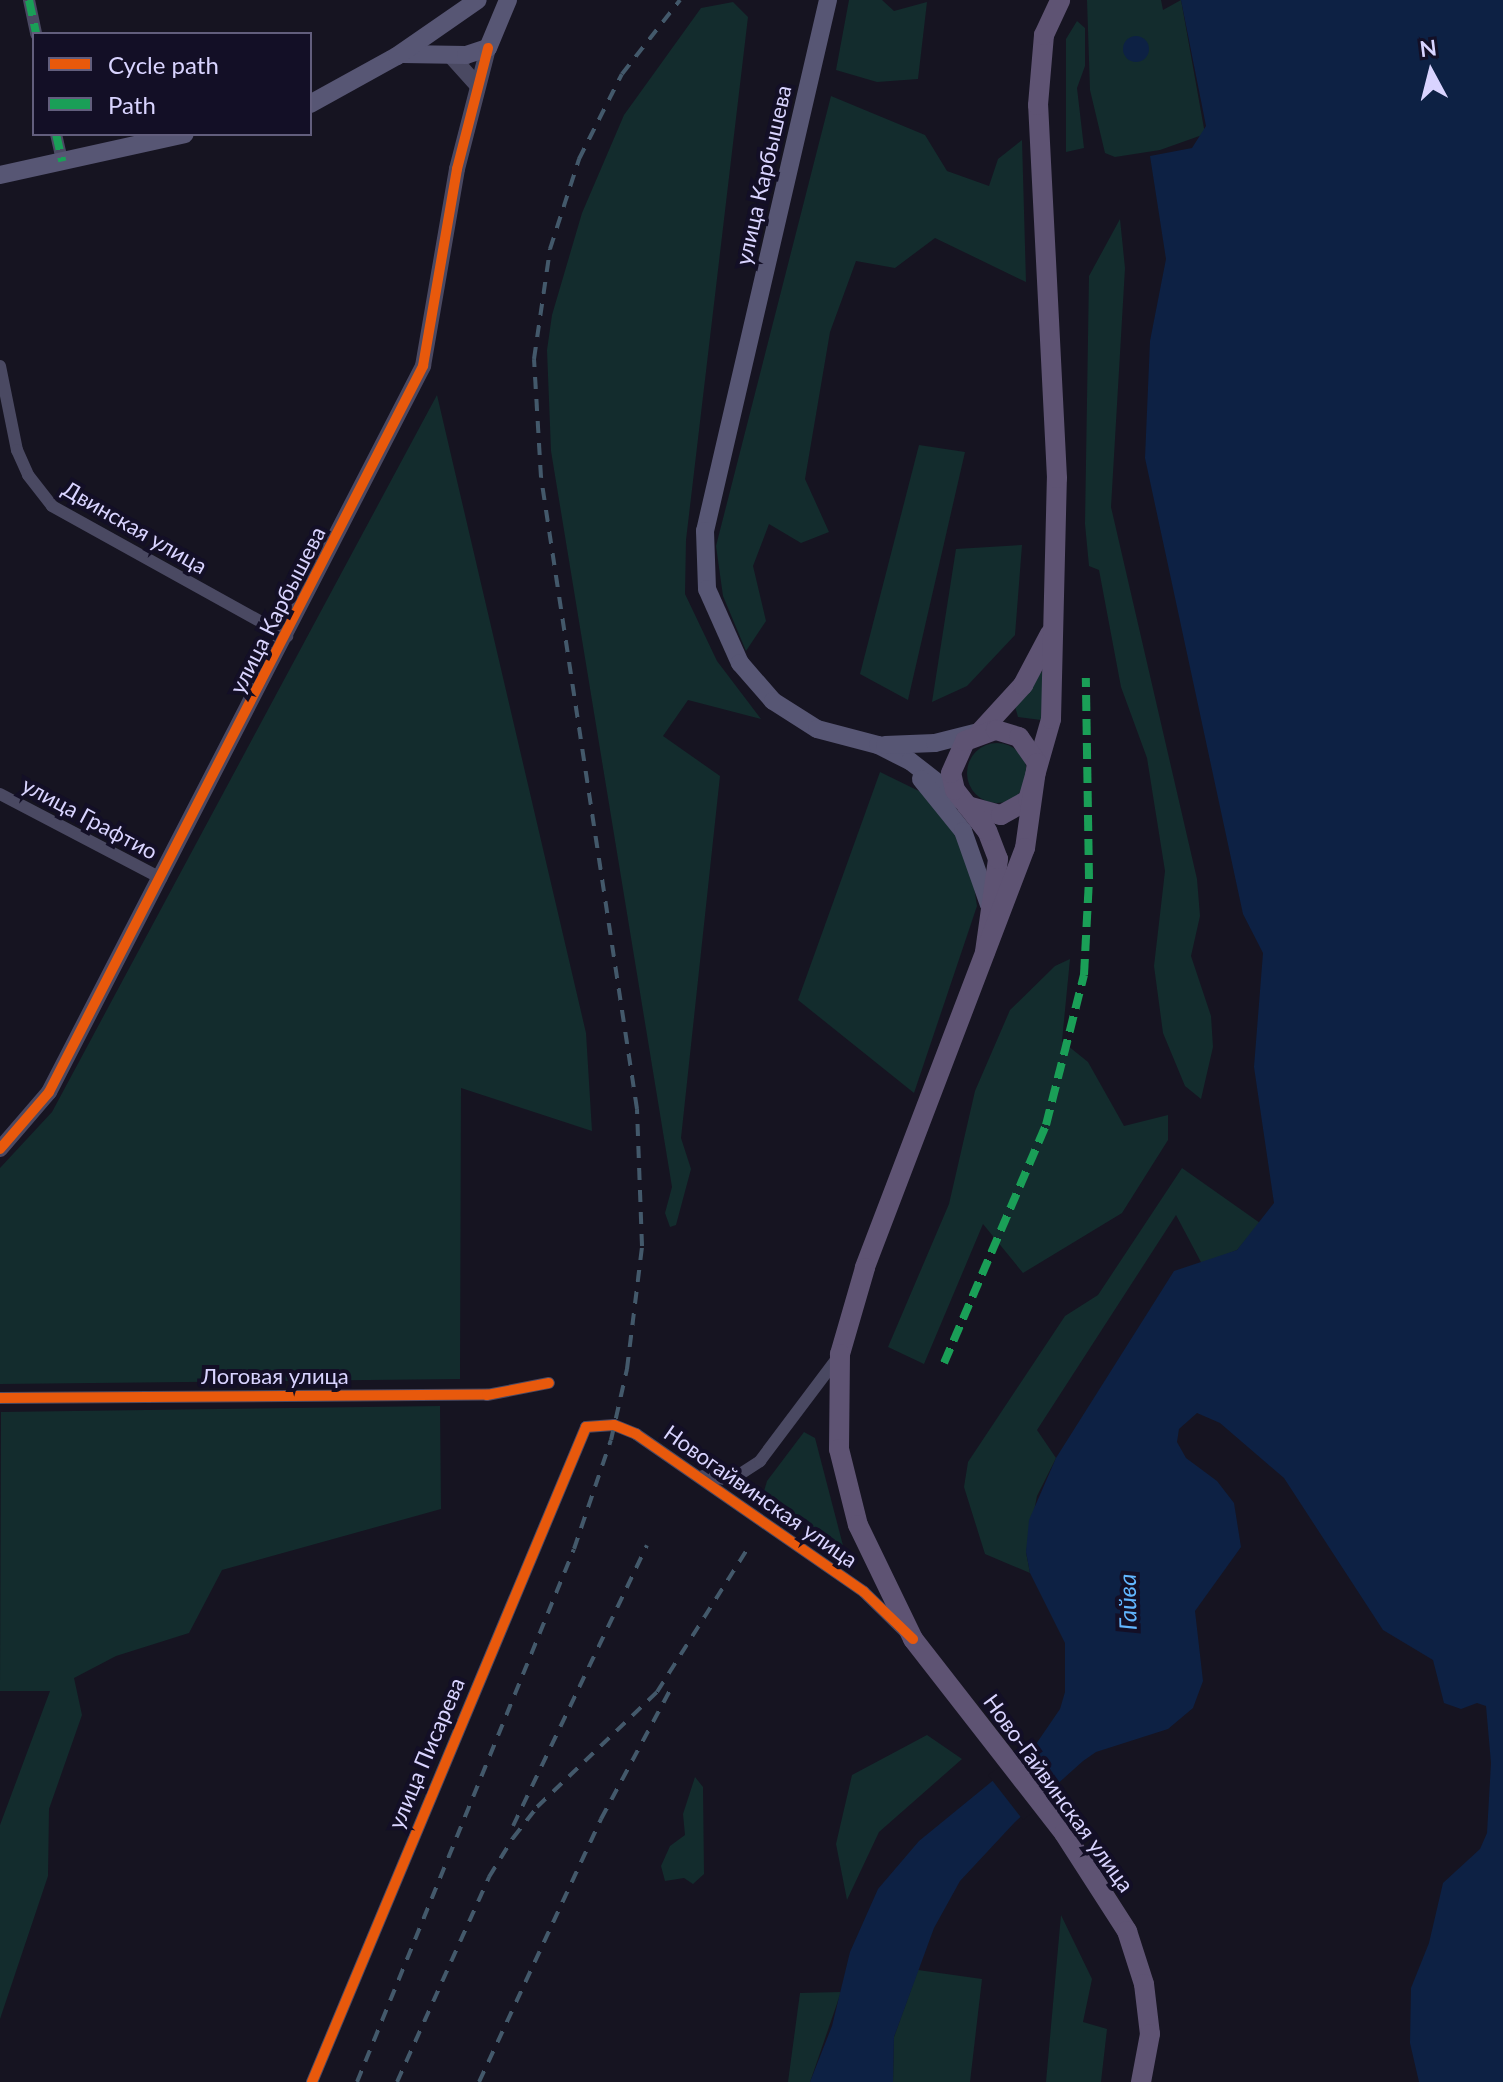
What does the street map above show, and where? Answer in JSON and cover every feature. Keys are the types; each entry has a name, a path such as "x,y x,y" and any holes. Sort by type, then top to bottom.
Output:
{"main road":[{"name":"улица Карбышева","path":"488,48 508,0"},
{"name":"улица Карбышева","path":"828,0 705,531 707,589 740,663 773,701 817,729 878,745 924,769 965,805"},
{"path":"985,952 1020,868 1051,719 1057,615 1057,478 1038,105 1044,35 1060,0"},
{"path":"312,103 397,56 473,4 498,22"},
{"path":"397,56 422,51 450,55 488,48"},
{"path":"0,175 176,136"},
{"path":"985,952 998,859 987,831 955,790 952,764 959,747 980,732 1034,668 1057,615"},
{"path":"965,805 986,815 1009,813 1028,800 1037,779 1034,755 1019,737 1004,730 980,732"},
{"name":"улица Карбышева","path":"878,745 935,743 980,732"},
{"path":"878,745 921,779 963,831 984,878 990,911 985,952"},
{"name":"Ново-Гайвинская улица","path":"985,952 865,1268 840,1354 837,1429 850,1500 867,1548 913,1639 1064,1833 1127,1931 1144,1984 1150,2034 1141,2082"}],"street":[{"path":"29,0 36,32"},
{"name":"улица Карбышева","path":"2,1144 49,1092 287,636 423,366 477,85 488,48"},
{"path":"450,55 477,85"},
{"path":"56,136 62,161"},
{"name":"Двинская улица","path":"0,366 17,450 28,475 52,506 287,636"},
{"name":"улица Графтио","path":"0,794 161,878"},
{"path":"699,1475 731,1480 760,1461 840,1354"},
{"name":"Логовая улица","path":"0,1398 487,1395 549,1383"},
{"name":"Новогайвинская улица","path":"578,1440 590,1424 614,1425 699,1475 864,1592 913,1639"},
{"name":"улица Писарева","path":"312,2082 578,1440"}],"green space":[{"path":"849,0 882,0 894,11 927,2 918,79 877,82 836,70"},
{"path":"1087,0 1161,0 1163,10 1181,0 1205,134 1160,150 1115,157 1105,153 1090,90"},
{"path":"733,2 748,17 686,540 685,594 717,661 761,719 688,700 663,736 720,776 681,1138 691,1169 676,1225 670,1227 665,1213 672,1187 551,451 547,350 552,315 582,213 624,115 701,8"},
{"path":"1077,21 1085,28 1085,66 1077,88 1084,148 1066,152 1066,39"},
{"path":"831,96 925,135 947,171 989,186 998,159 1022,140 1026,282 935,238 895,268 856,261 830,332 805,479 829,532 801,543 769,524 753,566 766,621 746,651 723,596 716,546"},
{"path":"1120,219 1125,268 1111,507 1197,879 1200,916 1191,956 1211,1016 1213,1047 1201,1099 1185,1086 1163,1033 1154,966 1165,871 1147,758 1121,687 1099,570 1089,566 1085,524 1089,276"},
{"path":"437,395 586,1033 592,1131 461,1088 460,1379 0,1384 0,1168 52,1112"},
{"path":"919,445 965,452 908,700 860,674"},
{"path":"1022,545 1015,635 967,686 932,702 956,549"},
{"path":"1044,669 1041,720 1018,717 1014,703"},
{"path":"997,743 1009,745 1018,752 1025,761 1025,785 1018,794 1009,801 997,803 985,801 976,794 969,785 967,773 969,761 976,752 985,745"},
{"path":"880,772 923,793 951,822 970,861 977,906 914,1093 798,1000"},
{"path":"1070,959 1062,1041 1088,1062 1124,1126 1168,1115 1168,1140 1122,1213 1023,1273 983,1224 924,1364 888,1347 949,1204 975,1091 1010,1010 1055,966"},
{"path":"1182,1168 1260,1223 1237,1250 1202,1264 1176,1215 1037,1430 1056,1458 1037,1496 1026,1552 1030,1573 985,1554 964,1487 968,1462 1065,1316 1098,1295"},
{"path":"440,1406 441,1509 222,1570 189,1633 116,1656 74,1678 82,1715 49,1809 48,1876 0,2019 0,1825 50,1691 0,1691 1,1412"},
{"path":"804,1432 815,1438 846,1557 762,1498 767,1481"},
{"path":"927,1735 962,1759 879,1832 847,1900 836,1844 852,1775"},
{"path":"695,1777 703,1787 704,1874 693,1884 684,1878 665,1881 661,1866 670,1846 685,1835 683,1814"},
{"path":"1061,1915 1092,1979 1083,2022 1107,2029 1101,2082 1046,2082"},
{"path":"918,1970 982,1979 970,2082 893,2082 894,2037"},
{"path":"841,1992 810,2082 788,2082 800,1993"}],"water":[{"name":"Гайва","path":"1181,0 1503,0 1503,2082 1419,2082 1410,2043 1411,1988 1429,1943 1443,1883 1480,1849 1487,1833 1491,1763 1486,1706 1477,1703 1461,1709 1444,1703 1433,1660 1383,1630 1284,1478 1220,1423 1197,1413 1179,1429 1177,1442 1186,1458 1217,1481 1234,1503 1241,1547 1195,1611 1203,1681 1193,1708 1168,1729 1096,1752 1083,1761 1015,1822 960,1881 934,1928 894,2037 893,2082 810,2082 832,2026 850,1952 878,1889 919,1841 1034,1747 1060,1709 1065,1692 1065,1643 1030,1573 1026,1552 1029,1520 1056,1458 1174,1271 1237,1250 1274,1203 1254,1067 1263,953 1243,914 1145,458 1150,341 1166,259 1150,156 1192,148 1206,126"},
{"path":"1136,36 1145,40 1149,49 1145,58 1136,62 1127,58 1123,49 1127,40"}],"pier":[{"path":"1026,1748 1059,1791 1023,1820 988,1775"}],"railway":[{"path":"357,2082 574,1549 611,1440 627,1369 642,1246 637,1109 541,477 534,359 550,249 579,159 622,74 680,0"},
{"path":"513,1826 647,1545"},
{"path":"397,2082 489,1877 513,1838 537,1807 657,1692 748,1548"},
{"path":"479,2082 601,1819 673,1685"}],"marked path":[{"path":"29,0 36,32"},
{"path":"56,136 62,161"},
{"path":"944,1363 1046,1125 1084,975 1089,879 1086,678"}],"cycle path":[{"path":"0,1149 49,1092 423,366 457,169 488,48"},
{"path":"0,1398 487,1395 549,1383"},
{"path":"312,2082 586,1427 614,1425 636,1434 864,1592 913,1639"}]}
